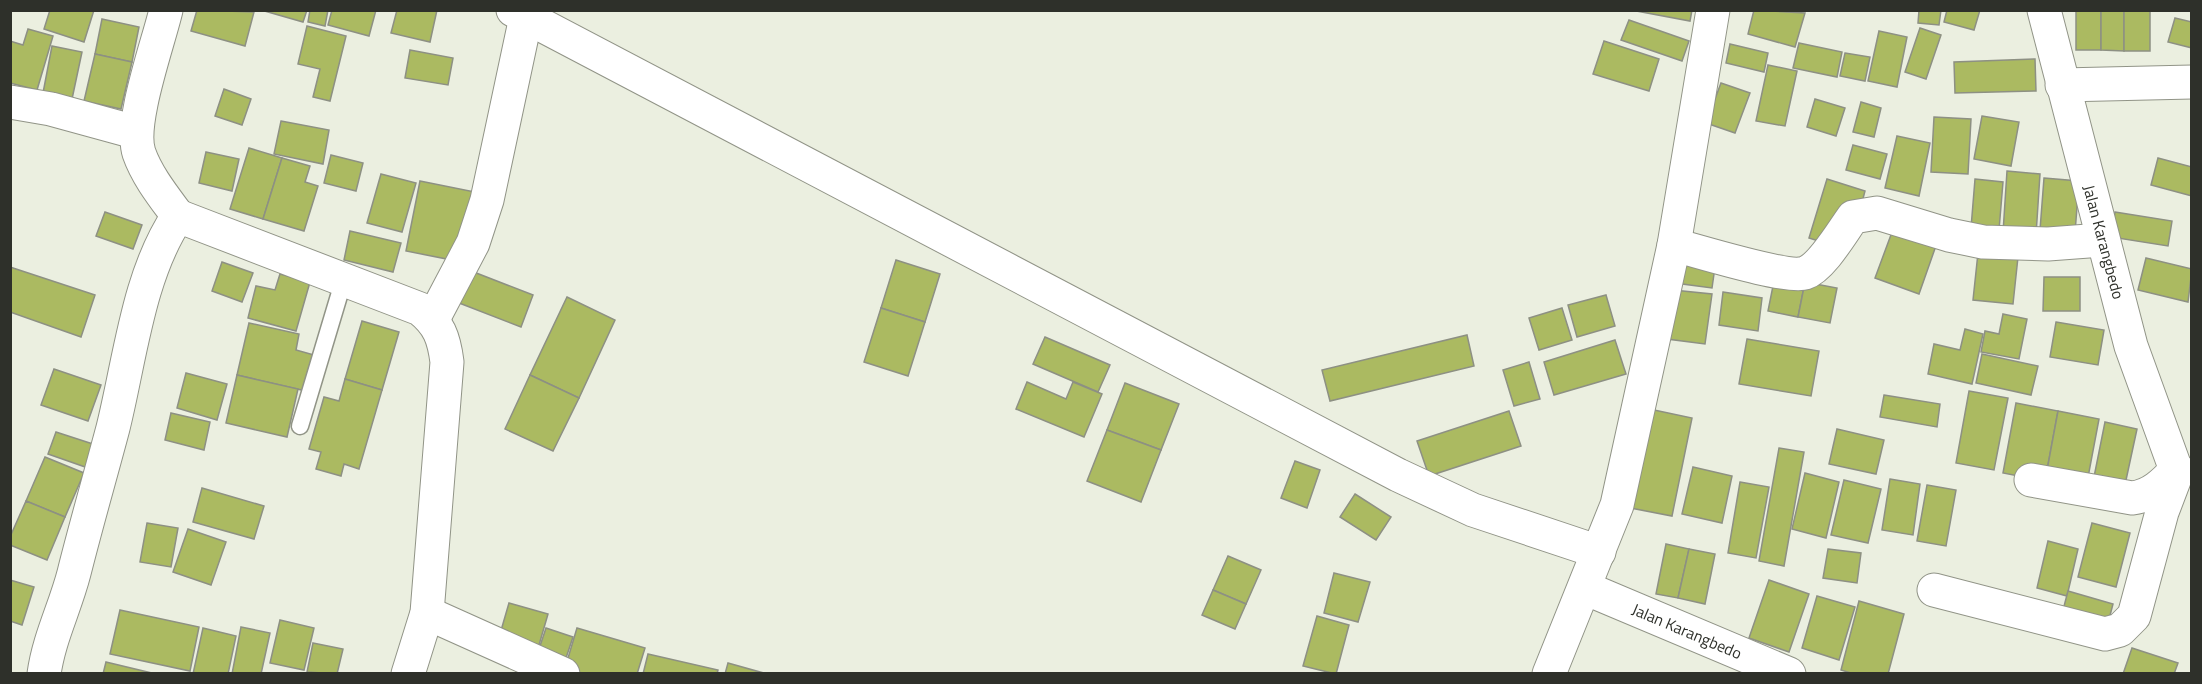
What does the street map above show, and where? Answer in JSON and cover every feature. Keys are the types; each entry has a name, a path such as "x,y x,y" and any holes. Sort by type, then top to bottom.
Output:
{"street":[{"path":"166,10 135,132 140,154 159,190 178,216 420,309 433,319 444,338 447,362 426,613 408,674"},
{"path":"1549,674 1617,505 1674,245 1713,10"},
{"name":"Jalan Karangbedo","path":"2044,10 2131,346 2184,471"},
{"path":"433,319 473,243 487,200 519,14 1398,475 1473,510 1599,552"},
{"path":"2062,85 2192,82"},
{"path":"10,102 51,109 135,132"},
{"path":"1674,245 1780,272 1805,273 1819,264 1853,217 1877,213 1949,236 1983,242 2048,244 2102,240"},
{"path":"44,674 48,649 73,578 112,429 139,308 170,228 178,216"},
{"path":"2031,480 2132,498 2140,497 2184,471"},
{"path":"1934,590 2105,634 2120,630 2134,616 2184,471"},
{"name":"Jalan Karangbedo","path":"1585,588 1789,674"},
{"path":"426,613 563,674"}],"lane":[{"path":"300,426 344,279"}],"building":[{"path":"50,10 94,10 84,42 44,29"},
{"path":"197,10 254,12 245,46 191,31"},
{"path":"261,10 307,10 303,22"},
{"path":"310,10 328,10 325,26 308,22"},
{"path":"332,10 376,10 369,36 328,25"},
{"path":"397,10 437,10 430,42 391,33"},
{"path":"1631,10 1692,10 1690,21"},
{"path":"1754,10 1805,13 1795,47 1748,34"},
{"path":"1919,10 1941,10 1939,25 1918,23"},
{"path":"1947,10 1980,10 1974,30 1944,22"},
{"path":"2076,10 2101,10 2101,50 2076,50"},
{"path":"2101,10 2124,10 2124,51 2101,50"},
{"path":"2124,10 2150,10 2150,51 2124,51"},
{"path":"2175,18 2192,22 2192,48 2168,42"},
{"path":"102,19 139,27 132,62 95,54"},
{"path":"1629,20 1689,41 1682,61 1621,40"},
{"path":"307,26 346,36 330,101 313,97 320,69 298,64"},
{"path":"1920,28 1941,35 1926,79 1905,72"},
{"path":"28,29 53,36 37,90 10,83 10,41 23,45"},
{"path":"1879,31 1907,37 1897,87 1868,81"},
{"path":"1604,41 1659,59 1649,91 1593,74"},
{"path":"1799,43 1842,52 1837,77 1793,68"},
{"path":"1730,44 1768,53 1764,72 1726,63"},
{"path":"52,46 82,52 72,99 43,93"},
{"path":"410,50 453,58 448,85 405,78"},
{"path":"1845,53 1870,57 1865,81 1840,76"},
{"path":"95,54 132,62 121,109 84,101"},
{"path":"2035,59 2036,91 1955,93 1954,62"},
{"path":"1768,65 1797,71 1785,126 1756,121"},
{"path":"1721,83 1750,93 1735,133 1706,123"},
{"path":"224,89 251,99 242,125 215,116"},
{"path":"1815,99 1845,108 1836,136 1807,127"},
{"path":"1861,102 1881,108 1874,137 1853,132"},
{"path":"1982,116 2019,122 2011,166 1974,159"},
{"path":"1934,117 1971,119 1968,174 1931,172"},
{"path":"281,121 329,130 323,164 274,154"},
{"path":"1897,136 1930,143 1919,196 1885,188"},
{"path":"1853,145 1887,154 1880,179 1846,170"},
{"path":"249,148 282,158 263,219 230,209"},
{"path":"206,152 239,159 232,191 199,183"},
{"path":"331,155 363,163 356,191 324,183"},
{"path":"282,158 310,166 305,182 318,186 304,231 263,219"},
{"path":"2158,158 2192,167 2192,196 2151,185"},
{"path":"2007,171 2040,174 2036,235 2003,233"},
{"path":"381,174 416,183 402,232 367,223"},
{"path":"2044,178 2079,181 2075,233 2040,230"},
{"path":"1827,179 1865,191 1859,214 1831,245 1809,238"},
{"path":"1975,179 2003,182 1999,230 1971,228"},
{"path":"420,181 475,192 462,262 406,251"},
{"path":"105,212 142,225 133,249 96,236"},
{"path":"2115,212 2172,221 2168,246 2111,237"},
{"path":"1895,224 1938,240 1919,294 1875,278"},
{"path":"350,231 401,243 393,272 344,260"},
{"path":"1978,253 2018,257 2013,304 1973,300"},
{"path":"1679,255 1716,260 1712,288 1675,283"},
{"path":"2146,258 2192,269 2188,302 2138,290"},
{"path":"896,260 940,274 925,322 881,308"},
{"path":"222,262 253,273 242,302 212,291"},
{"path":"10,267 95,295 81,337 10,312"},
{"path":"466,269 533,295 521,327 454,301"},
{"path":"280,274 310,282 296,331 248,318 256,286 275,290"},
{"path":"1775,276 1805,282 1798,317 1768,311"},
{"path":"2044,277 2080,277 2080,311 2043,311"},
{"path":"1805,282 1837,288 1830,323 1798,317"},
{"path":"1673,290 1712,294 1705,344 1667,339"},
{"path":"1723,292 1762,298 1758,331 1719,325"},
{"path":"1606,295 1615,326 1577,337 1568,305"},
{"path":"567,297 615,320 579,398 530,375"},
{"path":"881,308 925,322 908,376 864,362"},
{"path":"1562,308 1572,340 1539,350 1529,318"},
{"path":"2003,314 2027,319 2019,359 1981,352 1985,331 1999,334"},
{"path":"362,321 399,332 382,390 345,379"},
{"path":"2056,322 2104,330 2098,365 2050,357"},
{"path":"249,323 299,334 296,350 314,355 306,391 237,375"},
{"path":"1965,329 1983,334 1972,384 1928,374 1934,344 1960,350"},
{"path":"1467,335 1474,366 1330,401 1322,370"},
{"path":"1045,337 1110,365 1098,392 1033,364"},
{"path":"1747,339 1819,351 1811,396 1739,384"},
{"path":"1615,340 1626,374 1554,395 1544,362"},
{"path":"1982,354 2038,366 2031,395 1976,383"},
{"path":"1529,362 1540,399 1514,406 1503,370"},
{"path":"54,369 101,385 88,421 41,405"},
{"path":"186,373 227,384 217,420 177,408"},
{"path":"237,375 298,389 287,437 226,423"},
{"path":"530,375 579,398 553,451 505,429"},
{"path":"345,379 382,390 359,469 344,464 341,476 316,469 321,452 309,449 324,397 339,401"},
{"path":"1027,382 1066,399 1073,382 1102,394 1084,437 1016,409"},
{"path":"1125,383 1179,404 1161,450 1107,430"},
{"path":"1969,391 2008,398 1994,470 1956,463"},
{"path":"1884,395 1940,404 1937,427 1880,417"},
{"path":"2016,403 2058,411 2045,481 2003,473"},
{"path":"1640,407 1692,418 1672,516 1620,506"},
{"path":"1509,411 1521,446 1429,476 1417,441"},
{"path":"2058,411 2099,419 2086,488 2045,481"},
{"path":"171,413 210,422 204,450 165,440"},
{"path":"2105,422 2137,429 2123,494 2092,487"},
{"path":"1837,429 1884,440 1876,474 1829,464"},
{"path":"1107,430 1161,450 1141,502 1087,481"},
{"path":"56,432 96,445 88,468 48,454"},
{"path":"1779,448 1804,452 1784,566 1759,561"},
{"path":"45,457 84,473 65,517 26,501"},
{"path":"1295,461 1320,470 1307,508 1281,498"},
{"path":"1693,467 1732,476 1722,523 1682,514"},
{"path":"1805,473 1839,482 1826,538 1792,529"},
{"path":"1890,479 1920,484 1913,535 1882,530"},
{"path":"1844,480 1881,489 1868,543 1831,535"},
{"path":"1740,482 1769,487 1756,558 1728,553"},
{"path":"1927,485 1956,490 1946,546 1917,541"},
{"path":"202,488 264,506 254,539 193,522"},
{"path":"1355,494 1391,517 1376,540 1340,517"},
{"path":"26,501 65,517 47,560 10,545 10,537"},
{"path":"147,523 178,528 171,567 140,562"},
{"path":"2092,523 2130,533 2116,587 2078,577"},
{"path":"188,529 226,542 211,585 173,572"},
{"path":"2048,541 2078,549 2067,596 2037,588"},
{"path":"1666,544 1689,549 1678,598 1656,594"},
{"path":"1689,549 1715,554 1705,604 1678,598"},
{"path":"1828,549 1861,553 1857,583 1823,578"},
{"path":"1228,556 1261,570 1246,604 1213,590"},
{"path":"1334,573 1370,582 1358,622 1324,613"},
{"path":"10,580 34,587 22,625 10,621"},
{"path":"1769,580 1809,594 1789,652 1749,638"},
{"path":"1213,590 1246,604 1235,629 1202,615"},
{"path":"2068,591 2113,604 2107,627 2062,614"},
{"path":"1817,596 1855,607 1839,660 1802,648"},
{"path":"1859,601 1904,614 1888,674 1854,674 1841,670"},
{"path":"509,603 548,614 539,645 500,634"},
{"path":"120,610 199,627 190,671 110,654"},
{"path":"1317,616 1349,625 1336,674 1303,666"},
{"path":"280,620 314,628 304,670 270,663"},
{"path":"241,627 270,633 261,674 232,674"},
{"path":"203,628 236,636 228,674 193,674"},
{"path":"546,628 573,637 564,664 537,655"},
{"path":"577,628 645,648 637,674 583,674 565,668"},
{"path":"313,643 343,649 337,674 307,672"},
{"path":"2132,648 2178,663 2174,674 2123,674"},
{"path":"648,654 718,670 717,674 643,674"},
{"path":"106,662 156,674 103,674"},
{"path":"728,663 767,674 725,674"}]}
